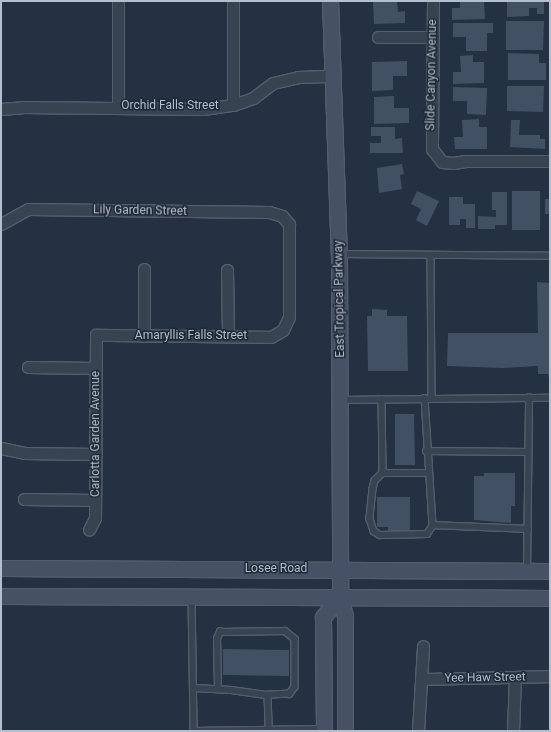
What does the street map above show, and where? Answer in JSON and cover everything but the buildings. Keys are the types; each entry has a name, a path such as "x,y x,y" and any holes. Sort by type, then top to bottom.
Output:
{"main road":[{"name":"East Tropical Parkway","path":"330,1 340,254 342,400 340,597 345,616 345,731"},
{"name":"Losee Road","path":"1,568 550,571"},
{"path":"1,596 192,598 550,598"},
{"path":"324,730 323,617 340,597"}],"street":[{"path":"118,1 118,107"},
{"path":"233,1 233,105"},
{"name":"Slide Canyon Avenue","path":"433,1 432,149 442,162 550,161"},
{"path":"378,37 433,37"},
{"name":"Orchid Falls Street","path":"1,109 118,107 203,109 233,105 252,98 272,84 298,78 332,76"},
{"name":"Lily Garden Street","path":"1,224 28,209 269,212 282,216 289,224 289,317 283,330"},
{"path":"144,269 144,336"},
{"path":"227,270 228,336"},
{"name":"Amaryllis Falls Street","path":"96,335 271,337 283,330"},
{"name":"Carlotta Garden Avenue","path":"89,530 95,518 96,335"},
{"path":"28,367 96,368"},
{"path":"1,448 24,453 96,454"},
{"path":"24,499 95,500"},
{"path":"418,731 423,646"},
{"name":"Yee Haw Street","path":"421,679 550,676"},
{"path":"513,731 515,677"}],"lane":[{"path":"340,254 550,256"},
{"path":"431,255 432,398"},
{"path":"342,400 424,398 550,398"},
{"path":"382,399 383,473 375,481 370,519 374,531 380,535 427,534 433,525 426,452 424,398"},
{"path":"527,571 529,398"},
{"path":"426,452 528,452"},
{"path":"383,473 428,474"},
{"path":"433,525 528,529"},
{"path":"192,598 194,731 324,730"},
{"path":"194,688 218,689 268,696 290,694 295,688 295,639 285,631 220,632 217,639 218,689"},
{"path":"268,696 269,730"}]}
